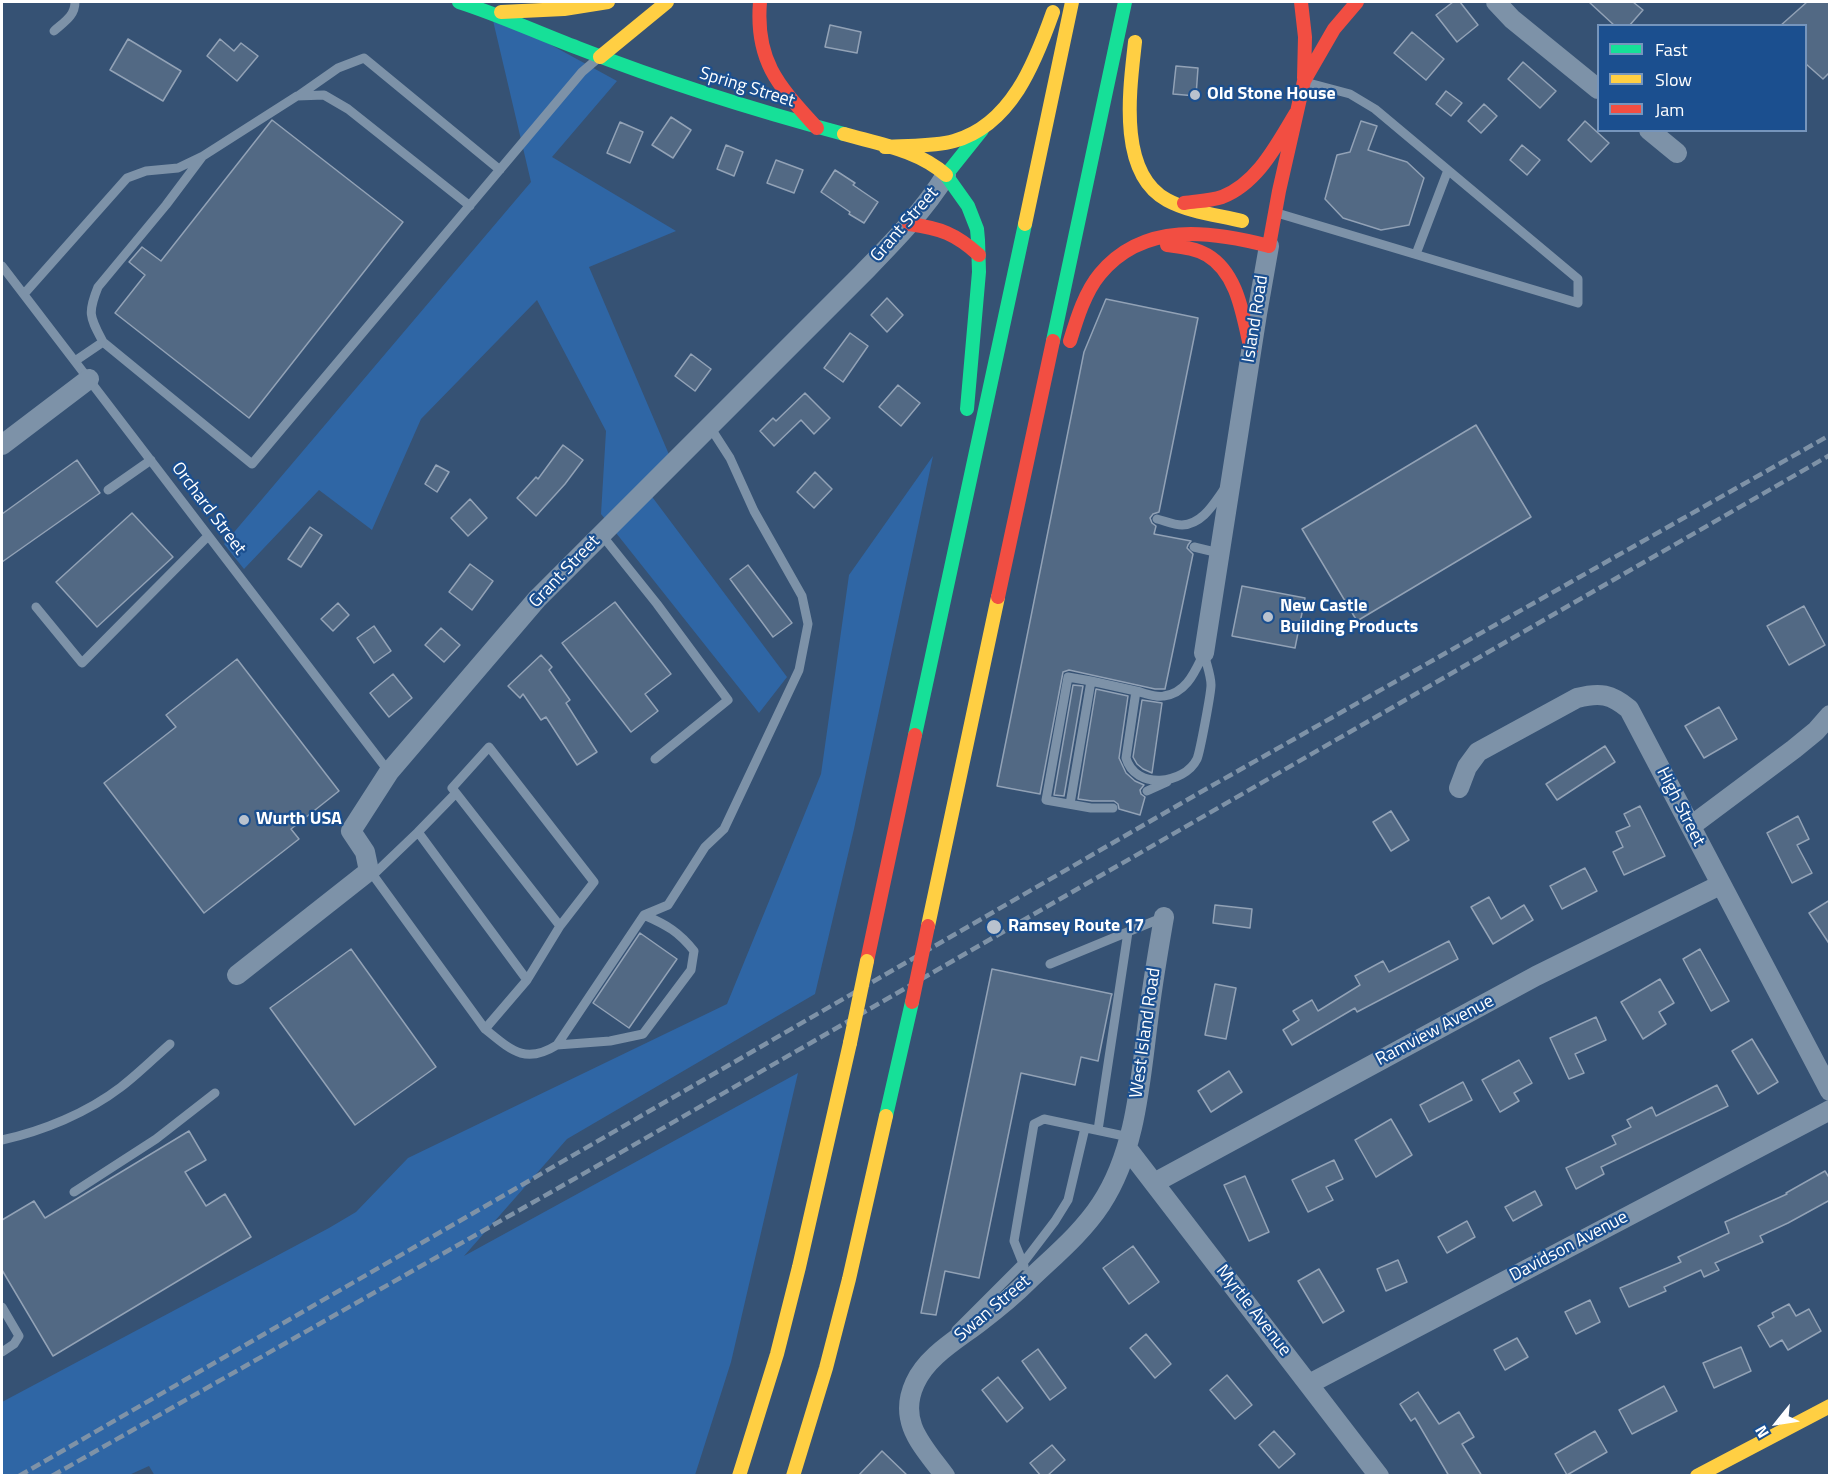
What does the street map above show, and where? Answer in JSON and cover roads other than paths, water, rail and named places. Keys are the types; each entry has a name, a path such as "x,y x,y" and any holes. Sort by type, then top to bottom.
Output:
{"main road":[{"name":"Spring Street","path":"459,2 490,12 600,57 724,101 915,154 936,166 946,176 969,206 977,229 979,255 965,432 950,575"},
{"path":"490,12 564,9 608,2"},
{"path":"600,57 667,2"},
{"path":"760,2 758,34 767,64 784,91 817,128"},
{"path":"946,176 1022,83 1042,42 1056,2"},
{"path":"739,1476 780,1344 850,1043 1072,2"},
{"path":"795,1476 849,1279 912,1002 1125,2"},
{"path":"1301,2 1305,37 1304,81"},
{"name":"Island Road","path":"1270,237 1304,81 1334,29 1357,2"},
{"path":"1136,24 1130,93 1131,129 1136,159 1146,180 1160,196 1270,237"},
{"path":"1177,203 1221,197 1247,182 1264,163 1296,113"},
{"path":"885,147 939,143 982,130"},
{"path":"909,224 929,226 957,235 979,255"},
{"path":"1066,353 1081,308 1100,275 1120,256 1144,244 1173,236 1198,233 1245,240 1270,237"},
{"path":"1144,244 1172,245 1193,250 1222,267 1229,275 1236,290 1251,350"},
{"path":"1015,518 1059,375"},
{"path":"1697,1476 1830,1406"}],"street":[{"path":"1496,2 1512,19 1597,87"},
{"path":"1651,132 1677,153"},
{"name":"Grant Street","path":"371,873 365,852 351,831 389,772 537,599 862,274 909,224 946,176"},
{"name":"Island Road","path":"1204,653 1270,237"},
{"path":"2,445 89,379"},
{"name":"High Street","path":"1460,788 1467,767 1478,752 1578,698 1592,694 1606,695 1618,700 1629,709 1830,1091"},
{"path":"1691,826 1801,743 1830,715"},
{"path":"237,975 371,873"},
{"name":"Ramview Avenue","path":"1154,1183 1536,976 1720,885"},
{"name":"West Island Road","path":"1128,1142 1139,1091 1164,917"},
{"name":"Davidson Avenue","path":"1310,1384 1830,1110"},
{"name":"Myrtle Avenue","path":"1128,1142 1154,1183 1379,1476"},
{"name":"Swan Street","path":"945,1476 916,1437 909,1421 909,1401 915,1383 924,1367 988,1316 1026,1271 1081,1231 1101,1204 1116,1177 1128,1142"}],"lane":[{"path":"54,31 71,17 76,6 75,2"},
{"path":"203,156 98,287 92,301 90,318 103,342 252,464 582,72 600,57"},
{"path":"24,294 127,178 146,171 178,168 203,156 339,68 364,58 500,170"},
{"path":"1275,213 1578,303 1578,279 1375,109 1350,94 1304,81"},
{"path":"297,96 324,95 348,109 470,206"},
{"path":"1416,254 1448,170"},
{"name":"Orchard Street","path":"2,266 389,772"},
{"path":"75,361 103,342"},
{"path":"456,793 418,832 371,873 485,1029 509,1048 528,1056 544,1053 557,1045 644,915 668,905 705,847 724,829 799,670 808,624 802,596 754,511 730,458 710,427"},
{"path":"108,490 151,460"},
{"path":"1157,519 1180,525 1193,523 1204,516 1232,478"},
{"path":"601,534 657,604 728,700 654,759"},
{"path":"36,607 82,663 208,536"},
{"path":"1194,547 1219,553"},
{"path":"1113,808 1091,808 1046,800 1068,677 1163,697 1180,691 1190,679 1204,653"},
{"path":"1147,791 1187,771 1197,759 1211,685 1204,653"},
{"path":"1070,804 1091,681"},
{"path":"1136,692 1126,758 1128,764 1139,776 1150,780 1176,778"},
{"path":"485,1029 527,980 560,926 594,882 489,747 452,788 560,926"},
{"path":"418,832 527,980"},
{"path":"557,1045 609,1041 643,1034 691,970 694,951 684,939 667,924 644,915"},
{"path":"1050,964 1164,917"},
{"path":"1098,1130 1128,932"},
{"path":"2,1140 54,1124 89,1108 121,1088 170,1044"},
{"path":"74,1192 156,1139 215,1093"},
{"path":"1026,1271 1014,1241 1034,1124 1044,1119 1098,1130 1128,1142"},
{"path":"1026,1271 1068,1200 1085,1128"},
{"path":"2,1307 19,1336 14,1344 2,1352"}],"railway":[{"path":"19,1476 1199,793 1830,435"},
{"path":"52,1476 618,1154 1830,455"}],"place":[{"name":"Old Stone House","path":"1195,95"},
{"name":"New Castle Building Products","path":"1268,617"},
{"name":"Wurth USA","path":"244,820"},
{"name":"Ramsey Route 17","path":"994,927"}]}
